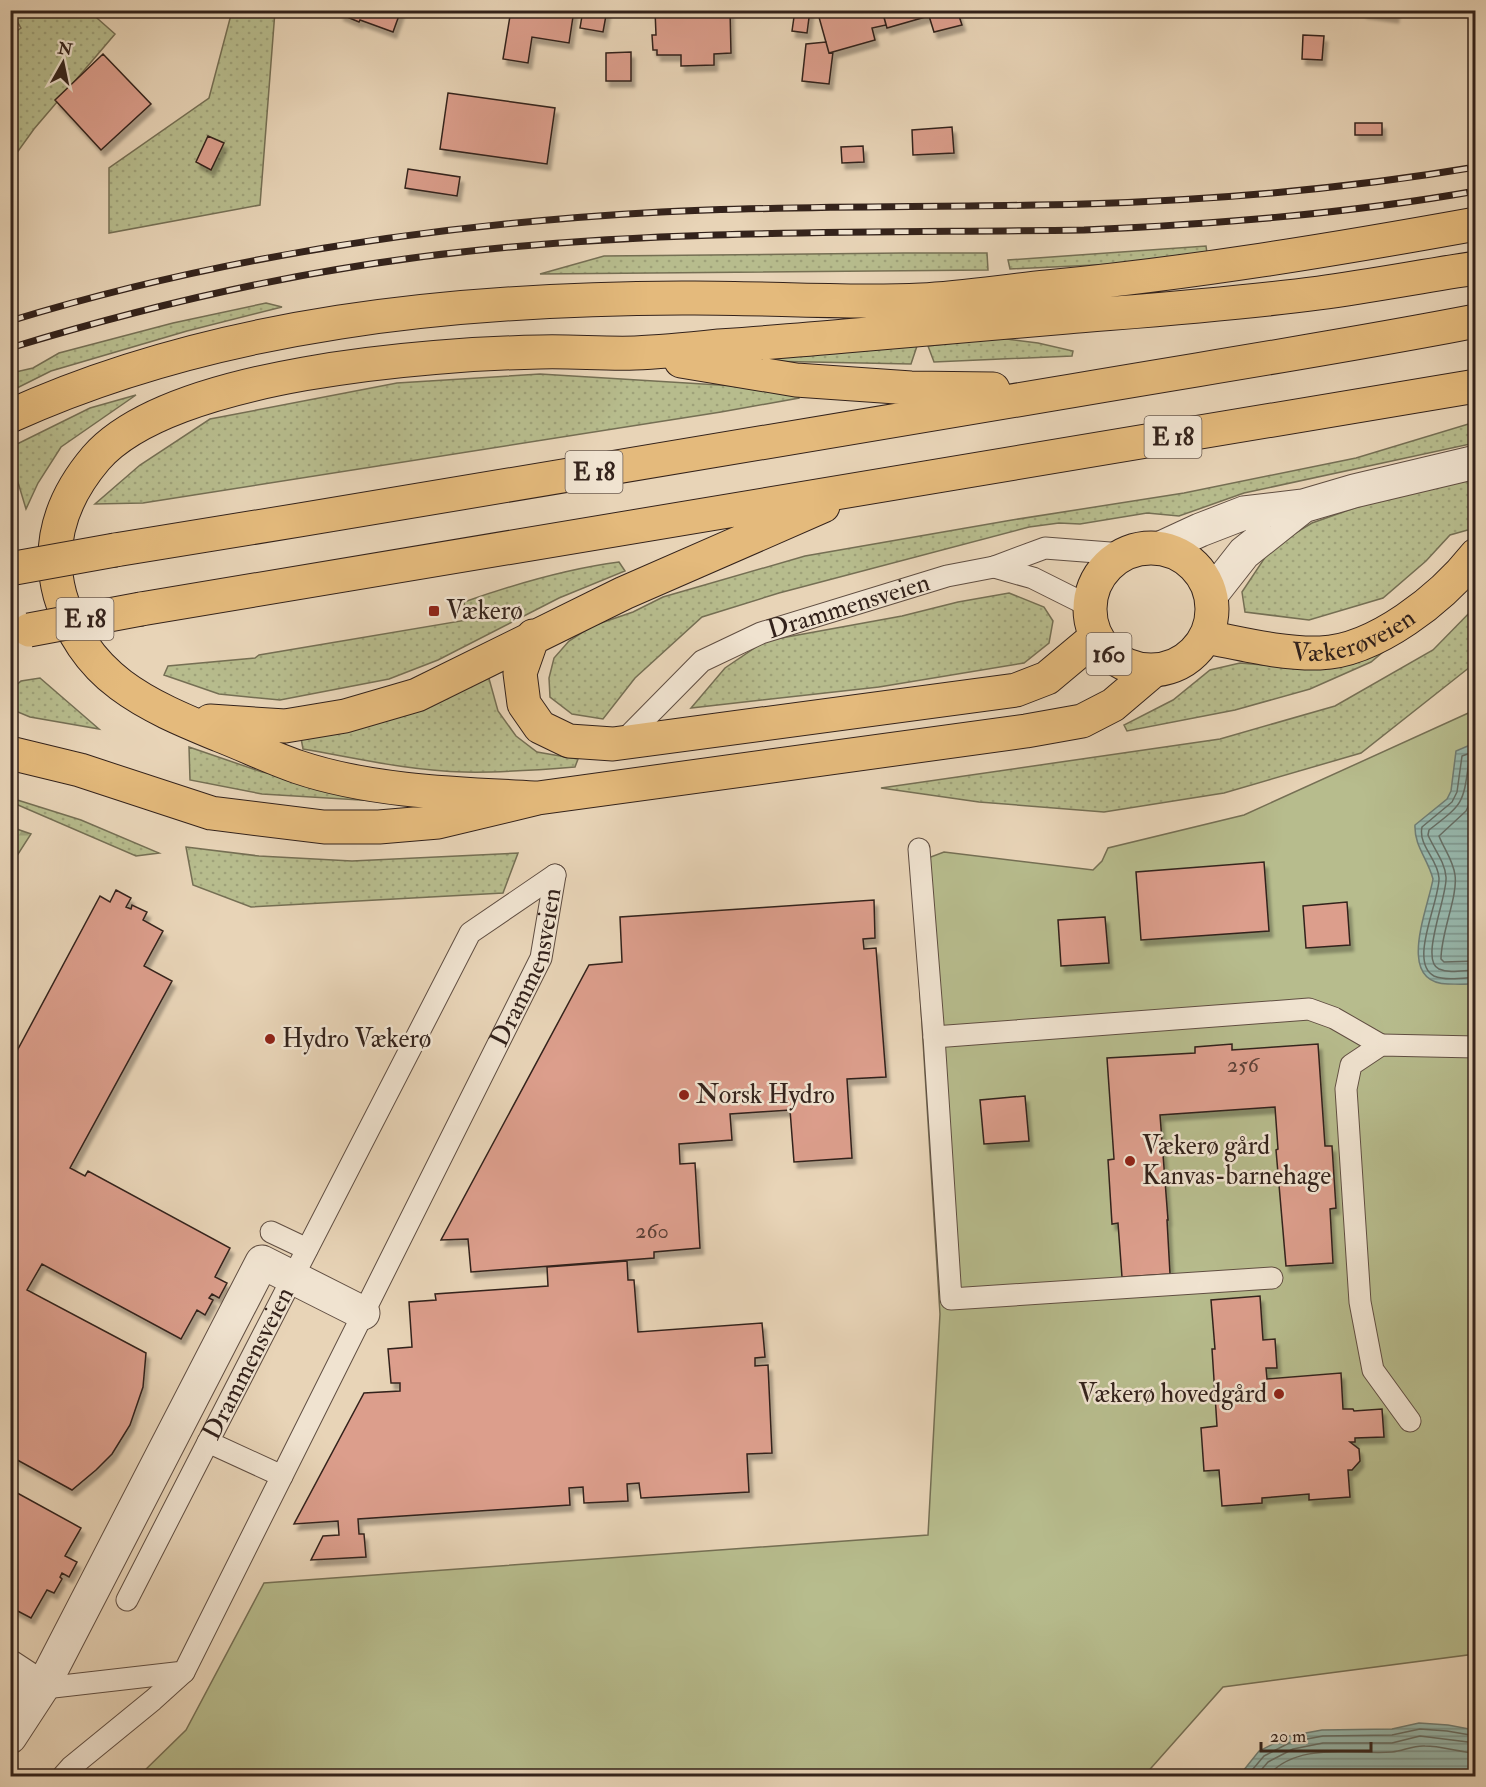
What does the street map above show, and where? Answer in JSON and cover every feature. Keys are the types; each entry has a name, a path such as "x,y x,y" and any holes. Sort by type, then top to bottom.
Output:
{"main road":[{"path":"921,300 1196,271 1476,224"},
{"path":"538,798 451,793 368,783 300,767 181,719 142,700 95,662 77,639 65,610 57,583 58,527 64,506 75,486 99,455 126,432 162,413 216,394 296,376 413,358 540,352 638,353 1148,310 1321,293 1476,268"},
{"path":"10,416 96,381 184,355 353,320 444,308 600,299 686,297 921,300 1061,317"},
{"name":"E 18","path":"13,568 489,487 641,465 1291,355 1476,321"},
{"path":"638,353 796,380 910,388 1071,391"},
{"name":"E 18","path":"20,631 869,486 1476,386"},
{"path":"181,719 285,726 345,716 417,695 624,593 869,486"},
{"path":"1123,554 1142,548 1161,548 1178,554 1193,564 1204,578 1211,595 1211,624 1206,637"},
{"name":"160","path":"1123,554 1110,563 1099,576 1092,591 1093,622 1110,655 1130,667 1153,670 1169,668 1196,651 1206,637"},
{"name":"Vækerøveien","path":"1206,637 1288,652 1322,653 1353,647 1393,628 1430,600 1464,570 1476,555"},
{"path":"533,636 520,673 524,704 540,727 569,741 613,744 1016,690 1047,678 1093,622"},
{"path":"10,753 80,770 211,813 324,826 379,826 438,822 538,798 1082,721 1113,705 1153,670"}],"street":[{"path":"1161,548 1244,513 1303,506 1354,491 1476,462"},
{"path":"1211,595 1244,554 1303,506"},
{"path":"10,1737 26,1690 262,1262 300,1264 363,1313"},
{"path":"10,1667 26,1690"}],"lane":[{"name":"Drammensveien","path":"631,733 702,661 760,633 947,576 994,567 1045,548 1123,554"},
{"name":"Drammensveien","path":"994,567 1033,578 1093,622"},
{"path":"919,849 951,1299 1272,1278"},
{"name":"Drammensveien","path":"184,1672 282,1476 363,1313 541,958 555,875 470,933 208,1442 282,1476"},
{"path":"934,1037 1309,1009 1334,1018 1381,1045 1476,1047"},
{"path":"1381,1045 1351,1065 1346,1089 1360,1302 1373,1370 1410,1421"},
{"path":"271,1232 300,1264"},
{"path":"127,1600 208,1442"},
{"path":"26,1690 184,1672"},
{"path":"63,1776 184,1672"}],"green space":[{"path":"11,11 89,11 115,34 34,129 11,161 11,35 21,28"},
{"path":"232,11 275,11 260,205 109,233 109,168 209,98"},
{"path":"1206,246 1207,253 1137,263 1010,269 1008,260"},
{"path":"987,253 988,270 540,274 604,256"},
{"path":"266,303 282,307 187,331 51,371 11,391 11,373 33,368 59,353 173,323"},
{"path":"999,338 1038,343 1073,351 1072,356 934,362 928,346"},
{"path":"917,346 911,364 757,361 757,355"},
{"path":"540,374 799,390 799,398 143,503 95,504 140,465 210,419 397,383"},
{"path":"136,395 61,447 38,483 26,509 11,467 11,447 90,408"},
{"path":"1475,422 1475,443 1244,493 1179,516 1147,513 1080,524 1059,523 1029,527 779,593 702,617 635,678 603,719 572,714 550,697 549,678 554,658 569,641 592,626 633,612 663,597 805,556 1184,493 1356,458"},
{"path":"1475,476 1475,528 1450,535 1426,561 1383,598 1309,620 1245,612 1242,592 1272,547 1312,523 1380,499"},
{"path":"619,562 625,571 559,598 438,660 389,679 280,700 219,694 164,675 168,666 255,658 259,655 467,620 464,602 540,578"},
{"path":"1009,593 1044,607 1053,621 1049,643 1024,663 879,687 691,708 725,668 765,641 902,616 958,602"},
{"path":"1475,607 1475,663 1361,753 1224,793 1104,812 979,802 881,788 1220,739 1335,706 1433,650"},
{"path":"1389,647 1371,662 1310,689 1235,710 1127,731 1124,725 1173,700 1210,670 1240,663 1313,669"},
{"path":"488,675 498,711 516,736 537,752 578,759 575,767 506,772 444,771 383,764 303,749 301,738"},
{"path":"40,678 99,729 30,717 13,710 12,689 21,681"},
{"path":"1475,710 1475,1654 1223,1687 1144,1776 139,1776 186,1730 264,1583 928,1535 940,1314 912,864 944,852 1093,870 1102,861 1108,848 1244,815"},
{"path":"189,747 262,772 377,793 376,801 262,794 190,780"},
{"path":"11,798 81,820 159,853 136,856 11,802"},
{"path":"10,827 31,834 11,865"},
{"path":"186,847 259,856 352,861 518,853 503,893 251,907 193,885"}],"water":[{"path":"1476,745 1475,983 1448,984 1432,980 1423,971 1419,958 1422,925 1433,879 1419,846 1415,825 1447,799 1451,791 1456,751"},
{"path":"1419,1723 1475,1730 1475,1776 1239,1776 1259,1751 1289,1736 1322,1730 1392,1729"}],"building":[{"path":"342,10 401,10 393,32 340,14"},
{"path":"511,10 574,10 569,43 532,37 528,63 503,59"},
{"path":"583,10 607,10 603,32 580,28"},
{"path":"655,10 730,10 731,53 714,54 714,65 681,66 681,55 657,55 657,50 653,50 652,35 656,35"},
{"path":"795,10 810,10 807,33 792,31"},
{"path":"817,10 882,10 886,25 872,28 875,40 829,53"},
{"path":"882,10 957,10 962,25 934,32 929,16 887,28"},
{"path":"1363,10 1396,10 1395,17 1363,12"},
{"path":"1303,35 1324,36 1322,60 1302,59"},
{"path":"826,42 829,53 833,52 829,84 802,81 806,44"},
{"path":"631,52 631,81 606,81 606,53"},
{"path":"103,54 151,104 101,150 55,100"},
{"path":"448,93 555,108 547,164 440,149"},
{"path":"1355,123 1382,123 1382,135 1355,135"},
{"path":"952,127 954,153 913,155 912,130"},
{"path":"208,136 224,143 211,170 196,162"},
{"path":"863,146 864,162 842,163 841,147"},
{"path":"408,169 460,177 457,196 405,188"},
{"path":"1264,862 1269,931 1141,940 1136,872"},
{"path":"116,890 131,898 126,907 131,909 132,905 147,912 143,920 163,931 144,966 172,981 70,1168 85,1176 88,1171 230,1248 215,1277 227,1283 219,1298 212,1294 209,1298 213,1300 205,1315 197,1310 181,1339 42,1264 27,1290 146,1353 143,1387 130,1425 112,1454 72,1490 10,1456 10,1064 100,896 110,902"},
{"name":"Norsk Hydro","path":"874,900 875,938 863,939 864,949 876,948 886,1077 847,1079 852,1158 794,1162 790,1110 730,1114 732,1140 679,1144 680,1164 695,1163 700,1248 654,1252 654,1258 471,1272 468,1239 441,1240 589,965 622,962 620,917"},
{"path":"1347,902 1350,945 1306,948 1303,906"},
{"path":"1105,917 1109,963 1061,966 1058,920"},
{"path":"1232,1044 1232,1050 1318,1044 1325,1146 1332,1146 1336,1208 1330,1209 1333,1263 1286,1266 1276,1150 1278,1149 1275,1107 1160,1115 1170,1274 1122,1277 1118,1223 1112,1224 1108,1160 1114,1159 1107,1058 1195,1053 1195,1047"},
{"path":"1025,1096 1029,1141 984,1144 980,1100"},
{"path":"627,1261 628,1280 634,1280 638,1332 762,1323 765,1357 755,1358 755,1366 768,1365 772,1453 747,1454 749,1492 641,1498 639,1483 627,1484 628,1501 584,1503 583,1487 569,1488 570,1505 358,1519 359,1534 364,1534 366,1557 311,1560 323,1536 339,1535 338,1521 294,1524 364,1393 400,1391 400,1383 391,1383 388,1349 412,1347 409,1302 436,1300 435,1294 548,1286 547,1267"},
{"name":"Vækerø hovedgård","path":"1260,1296 1263,1340 1275,1339 1277,1368 1266,1368 1267,1379 1341,1373 1343,1409 1354,1411 1382,1409 1384,1437 1355,1438 1355,1442 1350,1442 1359,1449 1360,1461 1352,1470 1348,1470 1350,1497 1309,1500 1309,1494 1262,1498 1262,1503 1222,1506 1219,1470 1204,1471 1201,1428 1217,1426 1211,1300"},
{"path":"10,1489 81,1528 65,1556 77,1562 69,1577 62,1573 60,1577 62,1579 54,1593 47,1590 31,1618 10,1607"}],"railway":[{"path":"10,321 170,278 251,261 332,247 496,225 578,217 714,210 1084,204 1183,200 1378,182 1476,167"},
{"path":"10,348 126,315 243,287 361,265 480,250 630,238 706,235 1133,228 1329,212 1476,191"}],"place":[{"name":"Vækerø","path":"434,611"},
{"name":"Hydro Vækerø","path":"270,1039"},
{"name":"Norsk Hydro","path":"684,1095"},
{"name":"Vækerø gård Kanvas-barnehage","path":"1130,1161"},
{"name":"Vækerø hovedgård","path":"1279,1394"}]}
